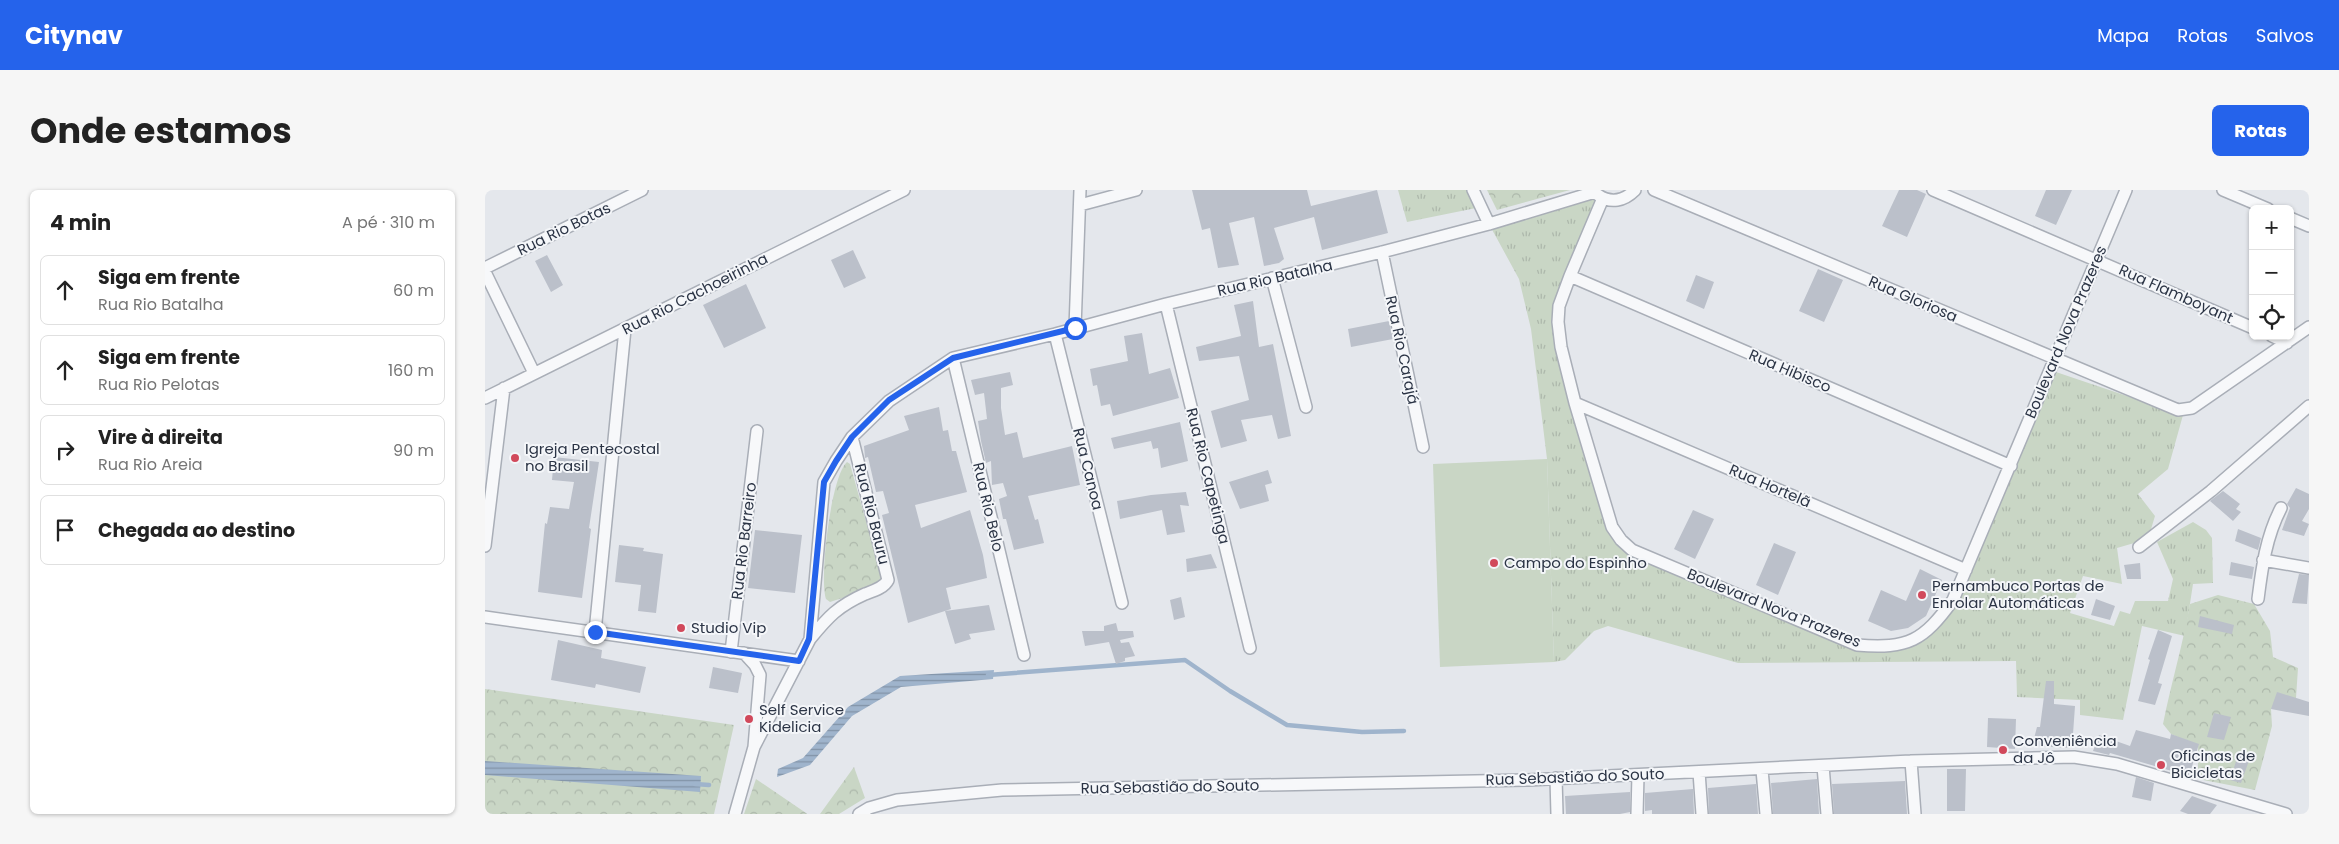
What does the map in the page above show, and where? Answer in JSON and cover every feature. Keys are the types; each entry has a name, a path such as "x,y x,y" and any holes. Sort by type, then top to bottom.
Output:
{"street":[{"name":"Rua Rio Botas","path":"485,268 642,190"},
{"name":"Rua Rio Cachoeirinha","path":"485,398 904,190"},
{"path":"1075,328 1080,190"},
{"path":"1080,205 1136,190"},
{"path":"1473,190 1489,224"},
{"name":"Rua Rio Batalha","path":"953,358 1382,252 1597,193 1620,200 1635,190"},
{"name":"Rua Gloriosa","path":"1654,190 2173,409 2192,408 2287,342"},
{"name":"Rua Flamboyant","path":"1933,190 2097,259 2249,326"},
{"name":"Boulevard Nova Prazeres","path":"1597,193 1559,306 1558,322 1561,348 1575,403 1612,527 1621,540 1632,550 1641,554 1857,645 1884,647 1920,637 1933,626 1953,600 2126,190"},
{"path":"2223,190 2259,205"},
{"path":"2294,220 2309,226"},
{"name":"Rua Rio Carajá","path":"1382,252 1423,447"},
{"path":"485,272 534,373"},
{"name":"Rua Hibisco","path":"1570,276 2011,466"},
{"path":"1272,278 1306,407"},
{"name":"Rua Rio Capetinga","path":"1166,304 1250,648"},
{"path":"2282,340 2287,342 2309,327"},
{"path":"595,632 625,329"},
{"name":"Rua Canoa","path":"1055,334 1121,603"},
{"path":"754,746 809,639 824,482 852,437 889,400 953,358"},
{"name":"Rua Rio Belo","path":"953,358 1024,655"},
{"path":"485,546 504,388"},
{"name":"Rua Hortelã","path":"1575,403 1966,570"},
{"path":"2139,547 2211,491 2309,406"},
{"name":"Rua Rio Barreiro","path":"731,652 757,431"},
{"name":"Rua Rio Bauru","path":"809,639 834,611 845,603 882,587 888,580 852,437"},
{"path":"2258,599 2263,560 2274,522 2281,508"},
{"path":"2263,560 2309,568"},
{"path":"485,617 799,661"},
{"path":"735,814 754,746 759,675 755,665 744,653"},
{"name":"Rua Sebastião do Souto","path":"859,814 869,808 897,800 1002,790 1556,778 1762,770 1911,761 2074,757 2094,759 2286,814"},
{"path":"1911,761 1915,814"},
{"path":"1823,766 1827,814"},
{"path":"1762,770 1766,814"},
{"path":"1699,772 1701,814"},
{"path":"1637,814 1638,775"},
{"path":"1556,778 1557,814"}],"green space":[{"path":"1398,190 1473,190 1481,207 1407,222"},
{"path":"1487,190 1570,190 1497,210"},
{"path":"1599,195 1559,306 1561,347 1621,540 1857,645 1920,637 1953,600 2011,466 2056,372 2183,415 2168,469 2138,494 2155,516 2148,539 2117,548 2122,584 2083,576 2070,613 2114,626 2120,611 2130,614 2135,601 2168,601 2173,579 2157,542 2193,522 2206,530 2212,538 2213,583 2193,584 2185,636 2142,626 2123,720 2080,715 2080,700 2017,697 2016,661 1738,663 1608,626 1594,631 1565,660 1554,662 1547,459 1531,329 1519,279 1489,224"},
{"name":"Campo do Espinho","path":"1547,459 1554,662 1440,667 1433,464"},
{"path":"847,462 850,464 883,582 882,585 830,602 826,599 824,588 825,550 831,506 836,486 841,471"},
{"path":"2218,595 2254,604 2270,631 2273,657 2298,668 2296,698 2271,709 2272,726 2255,790 2198,779 2198,746 2171,734 2163,724 2190,604"},
{"path":"485,689 734,725 714,814 485,814"},
{"path":"854,767 865,798 839,814 820,814"},
{"path":"756,779 806,813 807,814 744,814"}],"water":[{"path":"994,670 993,679 901,687 852,716 810,765 777,777 778,769 803,758 848,707 900,676"},
{"path":"485,761 701,776 700,792 485,775"}],"building":[{"path":"1192,190 1307,190 1311,206 1377,190 1388,233 1322,250 1314,217 1274,228 1284,259 1279,263 1264,266 1254,217 1229,223 1239,265 1218,268 1210,228 1202,230"},
{"path":"1899,190 1917,190 1926,194 1907,237 1882,226"},
{"path":"2046,190 2072,190 2056,225 2035,216"},
{"path":"853,250 866,278 844,288 831,260"},
{"path":"547,255 563,285 551,292 535,261"},
{"path":"1818,269 1843,280 1824,322 1799,311"},
{"path":"1696,275 1714,282 1704,309 1686,301"},
{"path":"746,284 766,328 724,348 703,305"},
{"path":"1253,301 1259,347 1273,344 1291,436 1278,439 1272,415 1241,420 1247,441 1221,448 1211,411 1249,400 1239,356 1199,361 1196,347 1241,336 1234,305"},
{"path":"1389,321 1393,339 1351,347 1348,329"},
{"path":"1142,333 1149,374 1170,368 1179,398 1113,416 1110,404 1101,406 1097,385 1093,386 1090,369 1128,361 1124,336"},
{"path":"1010,372 1013,385 1001,388 1001,408 1005,435 1017,432 1023,458 1072,446 1080,485 1028,496 1035,520 1038,519 1044,543 1014,550 1006,519 1003,519 999,499 1007,496 1003,483 992,485 991,461 986,463 981,441 978,421 987,419 984,393 975,395 971,380"},
{"path":"939,407 943,431 948,430 952,451 956,451 967,492 915,505 921,528 970,510 983,555 987,578 946,588 951,609 908,623 882,515 889,513 883,491 876,492 868,457 865,458 864,446 909,430 904,416"},
{"path":"1180,422 1188,461 1161,468 1158,448 1153,449 1151,441 1114,449 1111,438"},
{"path":"554,457 599,462 589,528 591,529 582,598 538,592 545,523 547,524 550,507 569,509 574,482 552,480"},
{"path":"1268,470 1272,483 1265,485 1269,501 1240,509 1229,482"},
{"path":"2296,488 2309,494 2309,509 2302,521 2309,524 2304,536 2282,530 2290,508 2287,504"},
{"path":"2223,491 2240,504 2236,509 2241,512 2233,521 2210,501"},
{"path":"1186,492 1189,506 1180,505 1185,532 1167,535 1162,510 1120,519 1117,501 1151,495"},
{"path":"1693,510 1714,519 1695,559 1674,549"},
{"path":"2238,529 2261,538 2258,550 2235,541"},
{"path":"755,530 802,535 795,593 748,588"},
{"path":"1774,543 1796,552 1778,595 1756,585"},
{"path":"619,545 644,548 643,551 663,554 656,613 638,611 641,585 615,582"},
{"path":"1211,554 1217,568 1187,572 1186,559"},
{"path":"2231,562 2254,567 2252,579 2229,575"},
{"path":"2140,563 2141,579 2127,579 2124,565"},
{"name":"Pernambuco Portas de Enrolar Automáticas","path":"1920,569 1942,580 1926,616 1908,628 1891,631 1868,621 1881,590 1906,601"},
{"path":"2299,574 2309,575 2307,604 2292,603"},
{"path":"1181,597 1185,617 1174,620 1170,600"},
{"path":"2096,599 2115,606 2110,620 2091,615"},
{"path":"989,605 995,630 969,634 971,639 955,644 945,611"},
{"path":"2200,616 2234,625 2232,634 2198,627"},
{"path":"1116,623 1118,631 1133,631 1134,637 1120,640 1121,643 1129,642 1135,656 1125,658 1125,661 1116,664 1109,642 1085,646 1082,631 1104,631 1104,626"},
{"path":"2158,630 2172,636 2158,683 2162,684 2155,705 2138,701 2150,660 2148,659"},
{"path":"558,640 602,650 601,658 646,667 640,693 596,684 595,688 551,680"},
{"path":"713,667 742,673 738,693 709,688"},
{"path":"2046,681 2054,681 2054,704 2075,706 2072,748 2032,746 2037,727 2040,727"},
{"path":"2277,692 2309,702 2309,716 2271,709"},
{"path":"2214,713 2231,717 2224,740 2207,737"},
{"path":"1988,718 2016,719 2015,749 1987,747"},
{"path":"2136,730 2170,739 2171,734 2199,744 2189,776 2110,753 2109,755 2093,751 2099,735 2130,746"},
{"path":"2239,752 2251,755 2241,783 2230,780"},
{"path":"1947,769 1966,769 1965,811 1947,811"},
{"path":"2136,777 2154,783 2151,801 2132,797"},
{"path":"1817,779 1819,814 1773,814 1771,783"},
{"path":"1905,781 1907,814 1834,814 1832,784"},
{"path":"1756,784 1758,814 1709,814 1708,788"},
{"path":"1693,789 1694,814 1652,814 1652,810 1645,811 1645,793"},
{"path":"1630,792 1630,812 1620,814 1566,814 1565,796"},
{"path":"2192,796 2217,805 2210,814 2188,814 2180,811"}],"waterway":[{"path":"988,675 1185,660 1230,691 1287,725 1362,732 1404,731"},
{"path":"695,784 709,785"}],"place":[{"name":"Igreja Pentecostal no Brasil","path":"515,458"},
{"name":"Campo do Espinho","path":"1494,563"},
{"name":"Pernambuco Portas de Enrolar Automáticas","path":"1922,595"},
{"name":"Studio Vip","path":"681,628"},
{"name":"Self Service Kidelicia","path":"749,719"},
{"name":"Conveniência da Jô","path":"2003,750"},
{"name":"Oficinas de Bicicletas","path":"2161,765"}],"route":[{"path":"595,632 799,661 809,639 824,482 852,437 889,400 903,389 953,358 1075,328"}]}
